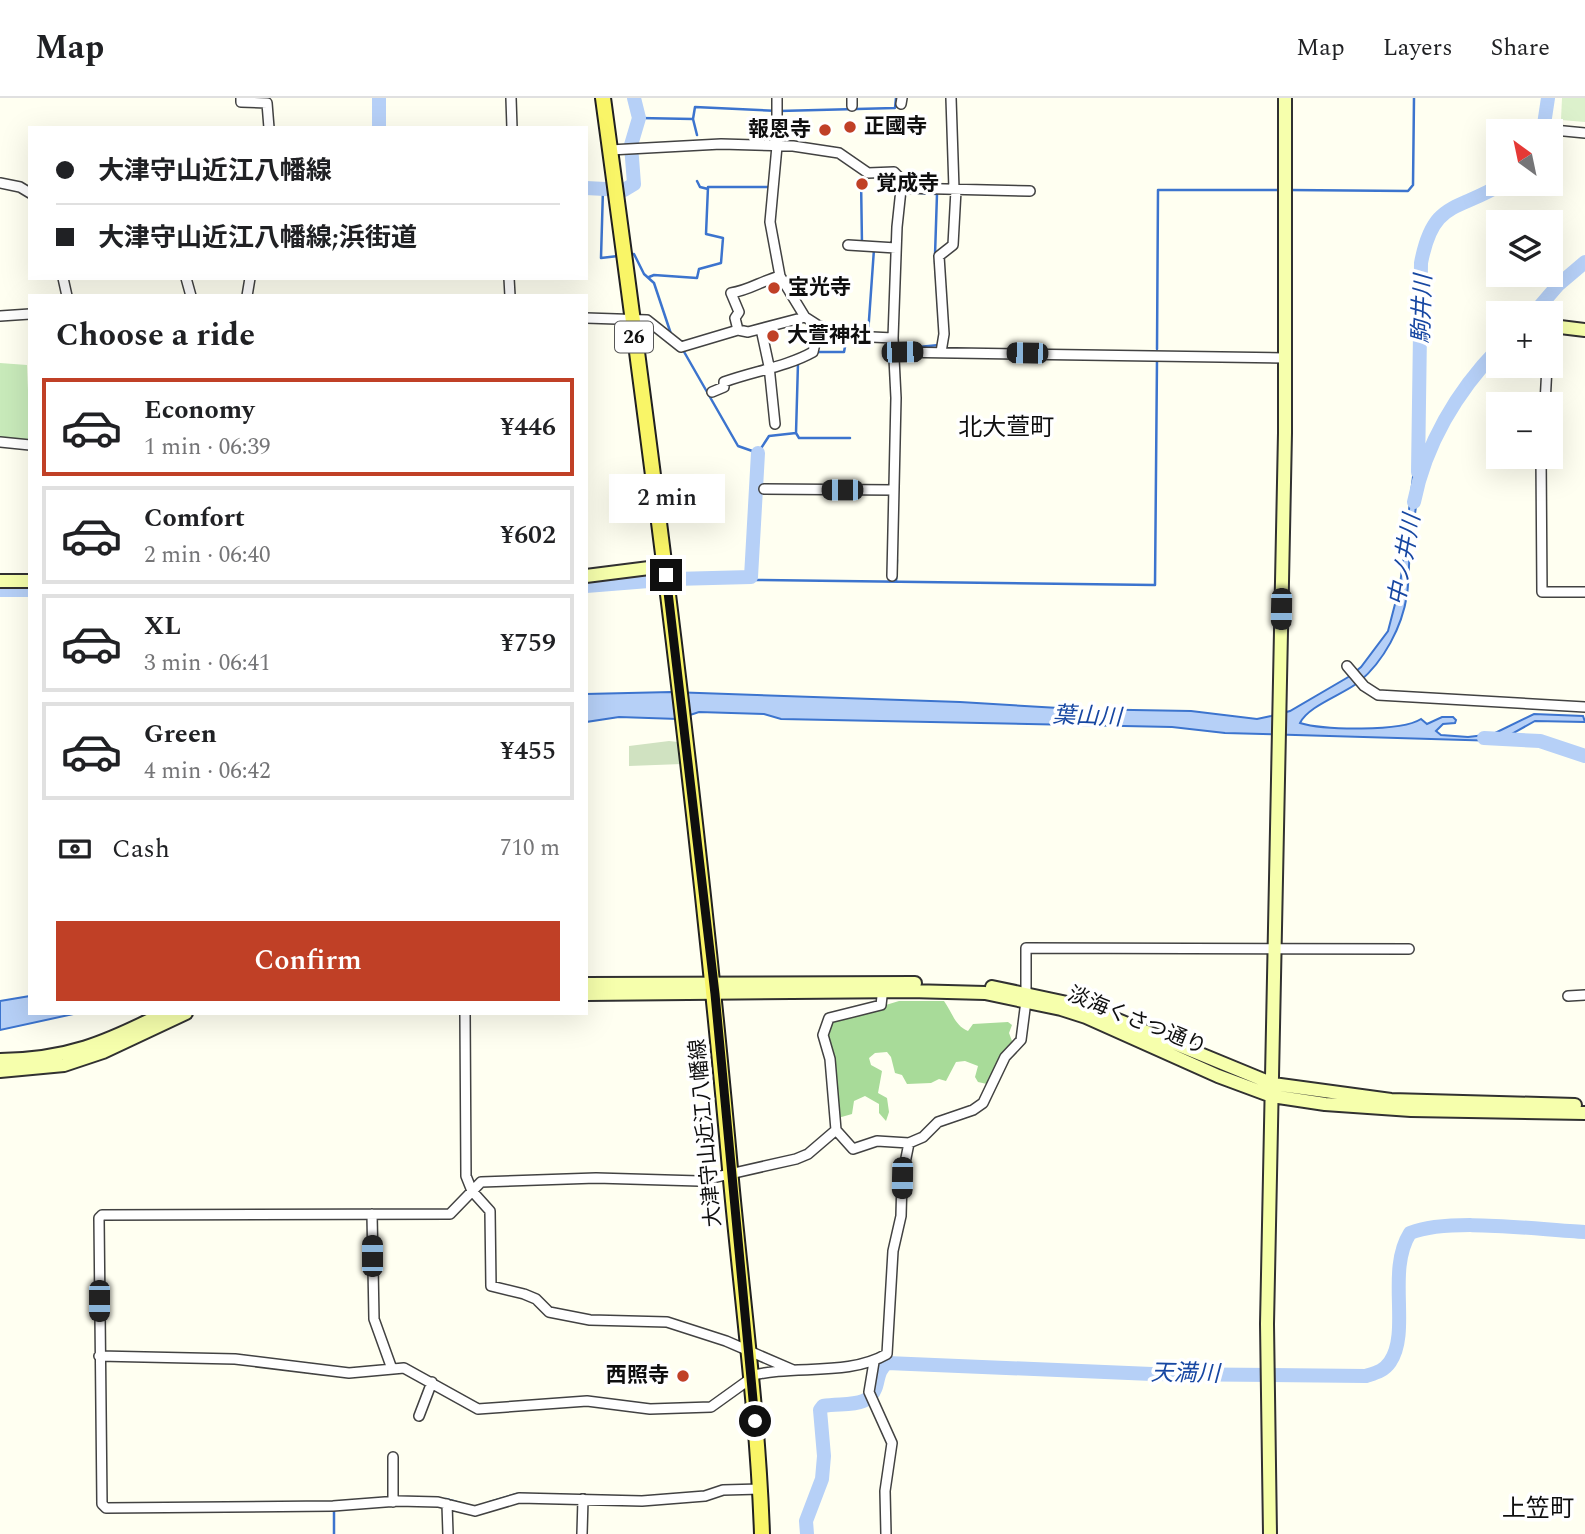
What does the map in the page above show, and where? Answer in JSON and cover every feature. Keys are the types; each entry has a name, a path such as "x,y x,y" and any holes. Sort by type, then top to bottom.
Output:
{"main road":[{"name":"26","path":"603,98 666,575"},
{"name":"大津守山近江八幡線","path":"666,575 714,988 761,1489 762,1534"}],"street":[{"path":"242,98 242,102 267,103 269,126"},
{"path":"511,98 512,126"},
{"path":"777,98 777,146 770,222 780,276 805,317 819,326 851,336 893,338"},
{"path":"941,352 944,334 939,256 953,245 955,190 951,98"},
{"path":"1270,1534 1267,1373 1280,694 1285,98"},
{"path":"1563,131 1585,133"},
{"path":"610,150 721,144 777,146 839,153 864,172 898,173 903,188 893,338 897,352 892,576"},
{"path":"0,183 20,187 28,192"},
{"path":"903,188 1030,191"},
{"path":"848,245 897,248"},
{"path":"738,330 735,318 739,312 731,293 751,290 758,281 780,276"},
{"path":"0,316 28,314"},
{"path":"588,318 647,320 681,347 738,330 761,329 805,317"},
{"path":"712,392 724,387 724,382 769,366 788,364 813,352 819,326"},
{"path":"761,329 769,366 775,424"},
{"path":"1563,329 1585,330"},
{"path":"897,352 1284,358"},
{"path":"0,442 28,445"},
{"path":"1541,469 1542,592 1585,592"},
{"path":"764,489 894,490"},
{"path":"588,576 666,575"},
{"path":"0,581 28,581"},
{"path":"1347,666 1364,686 1385,697 1585,707"},
{"path":"883,986 881,1006 829,1018 823,1035 830,1059 836,1130 853,1149 877,1141 909,1143 923,1137 938,1122 973,1110 983,1103 1005,1057 1021,1040 1026,996 1026,948 1409,949"},
{"name":"淡海くさつ通り","path":"588,984 714,988"},
{"name":"淡海くさつ通り","path":"588,994 714,988 981,986 1086,1007 1272,1090 1325,1104 1411,1110 1585,1114"},
{"path":"1568,996 1585,995"},
{"path":"0,1060 49,1058 93,1047 160,1015"},
{"path":"0,1071 64,1065 103,1052 182,1015"},
{"path":"465,1015 466,1176 472,1191 490,1211 491,1286 536,1299 549,1312 590,1320 667,1322 746,1349 793,1370"},
{"name":"淡海くさつ通り","path":"1272,1090 1391,1100 1585,1105"},
{"path":"761,1489 723,1490 705,1496 642,1500 519,1498 475,1511 447,1504 393,1502 332,1506 106,1508 102,1504 99,1218 102,1215 450,1214 481,1182 596,1178 699,1181 796,1159 807,1154 836,1130"},
{"path":"99,1356 234,1359 349,1373 404,1368 478,1409 587,1401 640,1409 685,1410 711,1407 750,1378 793,1370 874,1362 887,1354 892,1262 901,1216 902,1178 909,1143"},
{"path":"372,1213 374,1319 392,1369"},
{"path":"874,1362 871,1397 892,1443 885,1490 886,1534"},
{"path":"419,1416 432,1382"},
{"path":"393,1457 393,1502"},
{"path":"582,1534 583,1499"},
{"path":"447,1504 447,1534"}],"green space":[{"path":"1562,98 1585,98 1585,122 1561,119"},
{"path":"0,363 27,365 28,441 0,439"},
{"path":"678,742 682,764 629,766 629,746"},
{"path":"899,1001 944,1001 957,1022 968,1031 973,1024 1008,1022 1012,1025 1009,1033 1012,1041 987,1084 978,1082 975,1077 978,1066 965,1061 956,1062 946,1081 939,1079 931,1083 907,1084 902,1075 895,1073 887,1052 875,1053 869,1058 871,1065 882,1071 878,1093 887,1098 889,1112 886,1121 879,1113 879,1104 865,1096 854,1101 852,1114 838,1118 828,1038 833,1021"}],"water":[{"path":"1414,468 1416,500 1408,587 1405,607 1396,631 1384,654 1368,674 1352,687 1310,711 1300,723 1343,728 1380,728 1421,719 1427,724 1442,717 1453,717 1455,723 1443,724 1436,731 1441,735 1468,737 1493,734 1534,714 1583,716 1585,722 1535,721 1499,741 1225,733 1172,727 781,719 764,714 699,712 678,719 619,717 588,722 588,694 671,692 960,702 1076,709 1191,711 1257,719 1290,711 1361,667 1388,631 1400,585"},
{"path":"28,996 28,1015 69,1015 0,1030 0,1001"}],"waterway":[{"path":"379,98 379,126"},
{"path":"588,188 624,190 634,184 631,145 639,118 634,98"},
{"path":"639,118 693,119 695,107 779,111 895,108 896,98"},
{"path":"1289,190 1408,191 1413,185 1414,98"},
{"name":"駒井川","path":"1545,119 1548,98"},
{"path":"693,119 697,135"},
{"path":"862,245 861,178 867,176"},
{"path":"697,181 700,187 708,189"},
{"path":"649,277 654,275 697,278 699,269 721,263 723,238 706,234 708,187 771,187"},
{"path":"603,189 601,258 618,256"},
{"path":"1157,349 1158,190 1283,190"},
{"path":"904,192 937,194 935,255"},
{"name":"駒井川","path":"1418,472 1421,263 1432,228 1440,218 1449,210 1486,193"},
{"path":"868,334 874,249"},
{"path":"629,255 634,254 644,274 654,283 671,334"},
{"path":"935,261 940,335"},
{"name":"中ノ井川","path":"1544,301 1585,262"},
{"path":"816,352 844,352 847,336"},
{"path":"908,348 939,345"},
{"path":"683,350 738,446 758,453 769,436 796,433 799,438 850,438"},
{"path":"751,577 754,580 1155,585 1157,359"},
{"name":"中ノ井川","path":"1414,502 1426,460 1445,420 1486,362"},
{"path":"796,433 798,363"},
{"path":"588,586 674,579 751,577 758,453"},
{"path":"896,581 897,560"},
{"path":"0,590 28,590"},
{"name":"葉山川","path":"1484,738 1540,741 1585,756"},
{"name":"天満川","path":"807,1534 806,1521 822,1479 824,1456 820,1410 823,1406 856,1403 869,1397 887,1363 1152,1374 1366,1376 1385,1368 1396,1349 1399,1334 1400,1265 1403,1248 1410,1233 1427,1228 1471,1225 1585,1232"},
{"path":"490,1502 517,1494"},
{"path":"523,1494 642,1497"},
{"path":"446,1499 467,1505"},
{"path":"334,1509 334,1534"}],"place":[{"name":"正國寺","path":"850,127"},
{"name":"報恩寺","path":"825,130"},
{"name":"覚成寺","path":"862,184"},
{"name":"宝光寺","path":"774,288"},
{"name":"大萱神社","path":"773,336"},
{"name":"西照寺","path":"683,1376"}],"district":[{"name":"北大萱町","path":"1006,428"},
{"name":"上笠町","path":"1538,1509"}],"route":[{"path":"666,575 715,994 745,1343 755,1421"}]}
